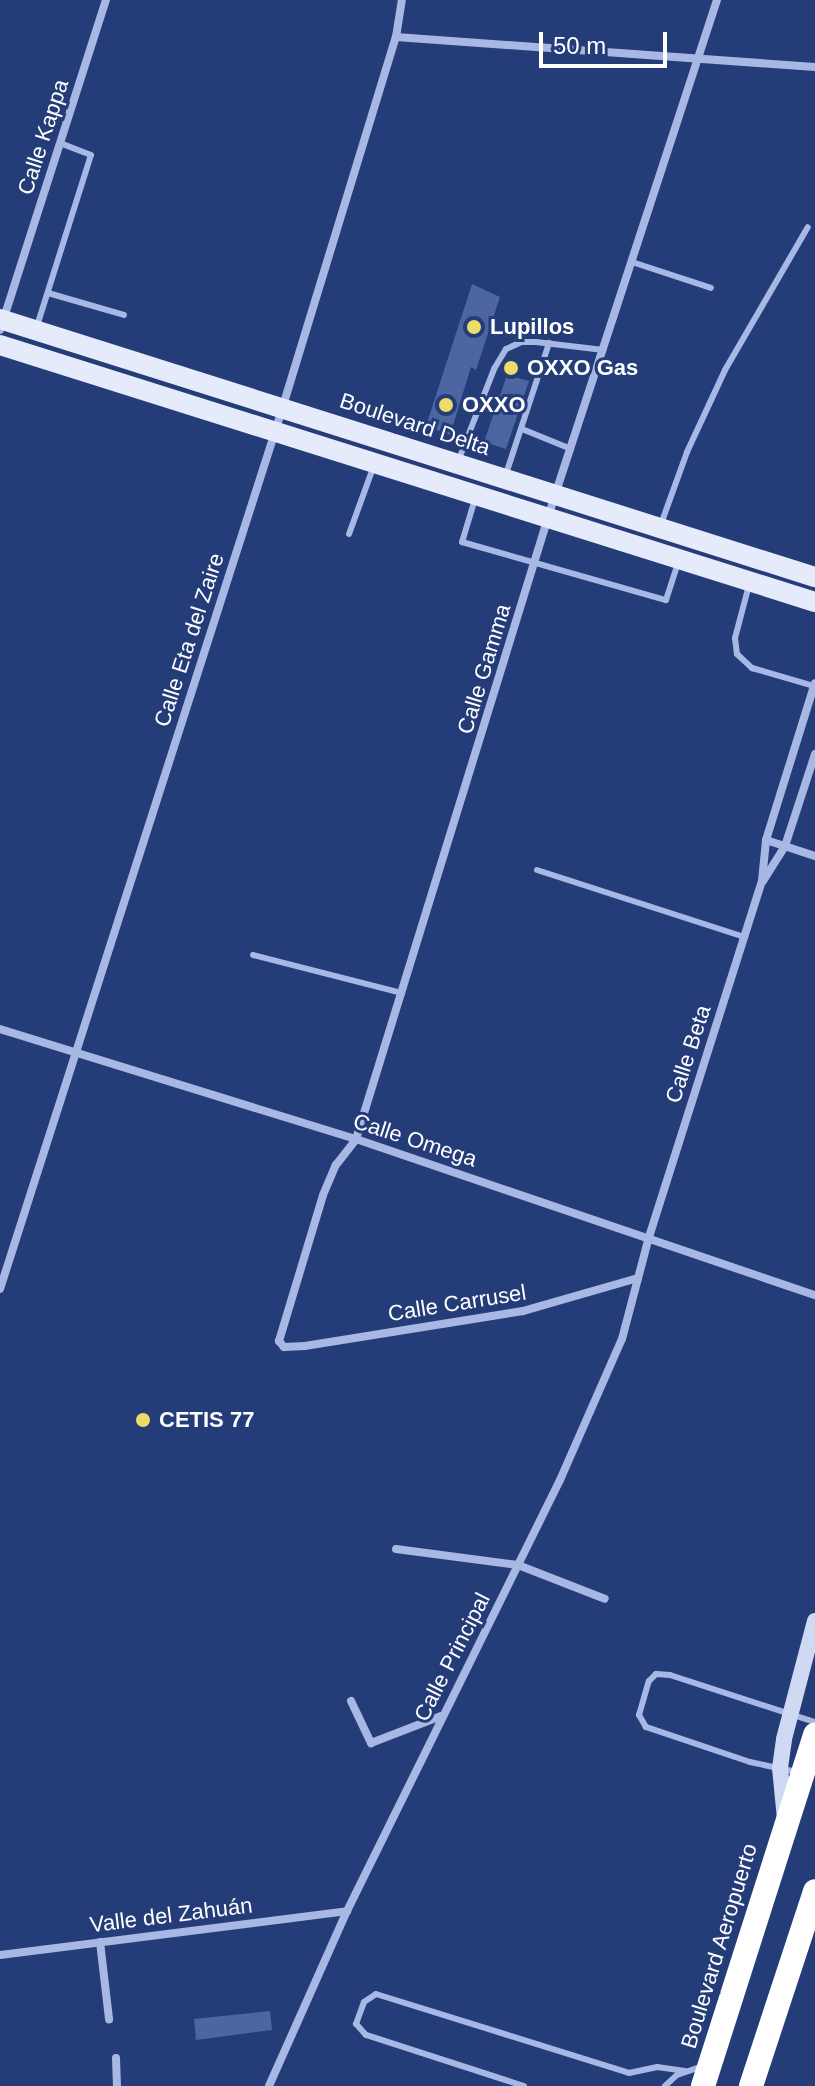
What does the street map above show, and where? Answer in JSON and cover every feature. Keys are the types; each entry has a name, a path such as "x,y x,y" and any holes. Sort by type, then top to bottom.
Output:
{"highway":[{"name":"Boulevard Aeropuerto","path":"699,2073 785,1822 791,1771 815,1734"},
{"path":"751,2086 815,1891"}],"main road":[{"name":"Boulevard Delta","path":"1,323 36,329 815,577"},
{"path":"0,345 476,498 815,602"}],"street":[{"name":"Calle Kappa","path":"1,323 106,0"},
{"name":"Calle Eta del Zaire","path":"0,1289 275,432 396,37 402,0"},
{"name":"Calle Gamma","path":"280,1343 282,1323 323,1195 336,1165 356,1139 555,495 717,0"},
{"path":"396,37 815,67"},
{"name":"Calle Beta","path":"649,1237 762,881 766,840 815,684"},
{"name":"Calle Beta","path":"762,881 785,846 815,754"},
{"path":"766,840 815,856"},
{"name":"Calle Omega","path":"0,1029 356,1139 815,1295"},
{"name":"Calle Principal","path":"269,2086 347,1911 611,1369 649,1237"},
{"name":"Calle Carrusel","path":"280,1343 284,1347 305,1346 523,1311 638,1278"},
{"path":"396,1549 518,1565 605,1599"},
{"name":"Boulevard Aeropuerto","path":"791,1771 790,1714 815,1621"},
{"path":"351,1701 371,1743 442,1716"},
{"name":"Valle del Zahuán","path":"0,1955 347,1911"},
{"path":"100,1942 109,2019"},
{"path":"116,2058 117,2086"}],"lane":[{"path":"36,329 91,155 60,143"},
{"path":"660,528 687,452 725,370 808,227"},
{"path":"632,262 711,288"},
{"path":"48,293 124,315"},
{"path":"505,477 549,343"},
{"path":"458,462 499,357 513,344 549,343 604,350"},
{"path":"522,429 571,449"},
{"path":"349,534 374,464"},
{"path":"476,498 462,542 666,600 680,560"},
{"path":"750,583 735,638 737,654 752,668 815,684"},
{"path":"537,870 744,937"},
{"path":"253,955 402,993"},
{"path":"791,1771 650,1729 639,1715 649,1681 661,1674 815,1722"},
{"path":"524,2086 366,2035 356,2024 364,2002 376,1994 629,2073 657,2067 699,2073"},
{"path":"665,2086 699,2073"}],"building":[{"path":"472,284 500,297 476,370 471,367 450,435 426,426"},
{"name":"OXXO","path":"507,375 529,381 506,449 484,442"},
{"path":"270,2011 272,2030 196,2040 194,2019"}],"place":[{"name":"Lupillos","path":"474,327"},
{"name":"OXXO Gas","path":"511,368"},
{"name":"OXXO","path":"446,405"},
{"name":"CETIS 77","path":"143,1420"}]}
